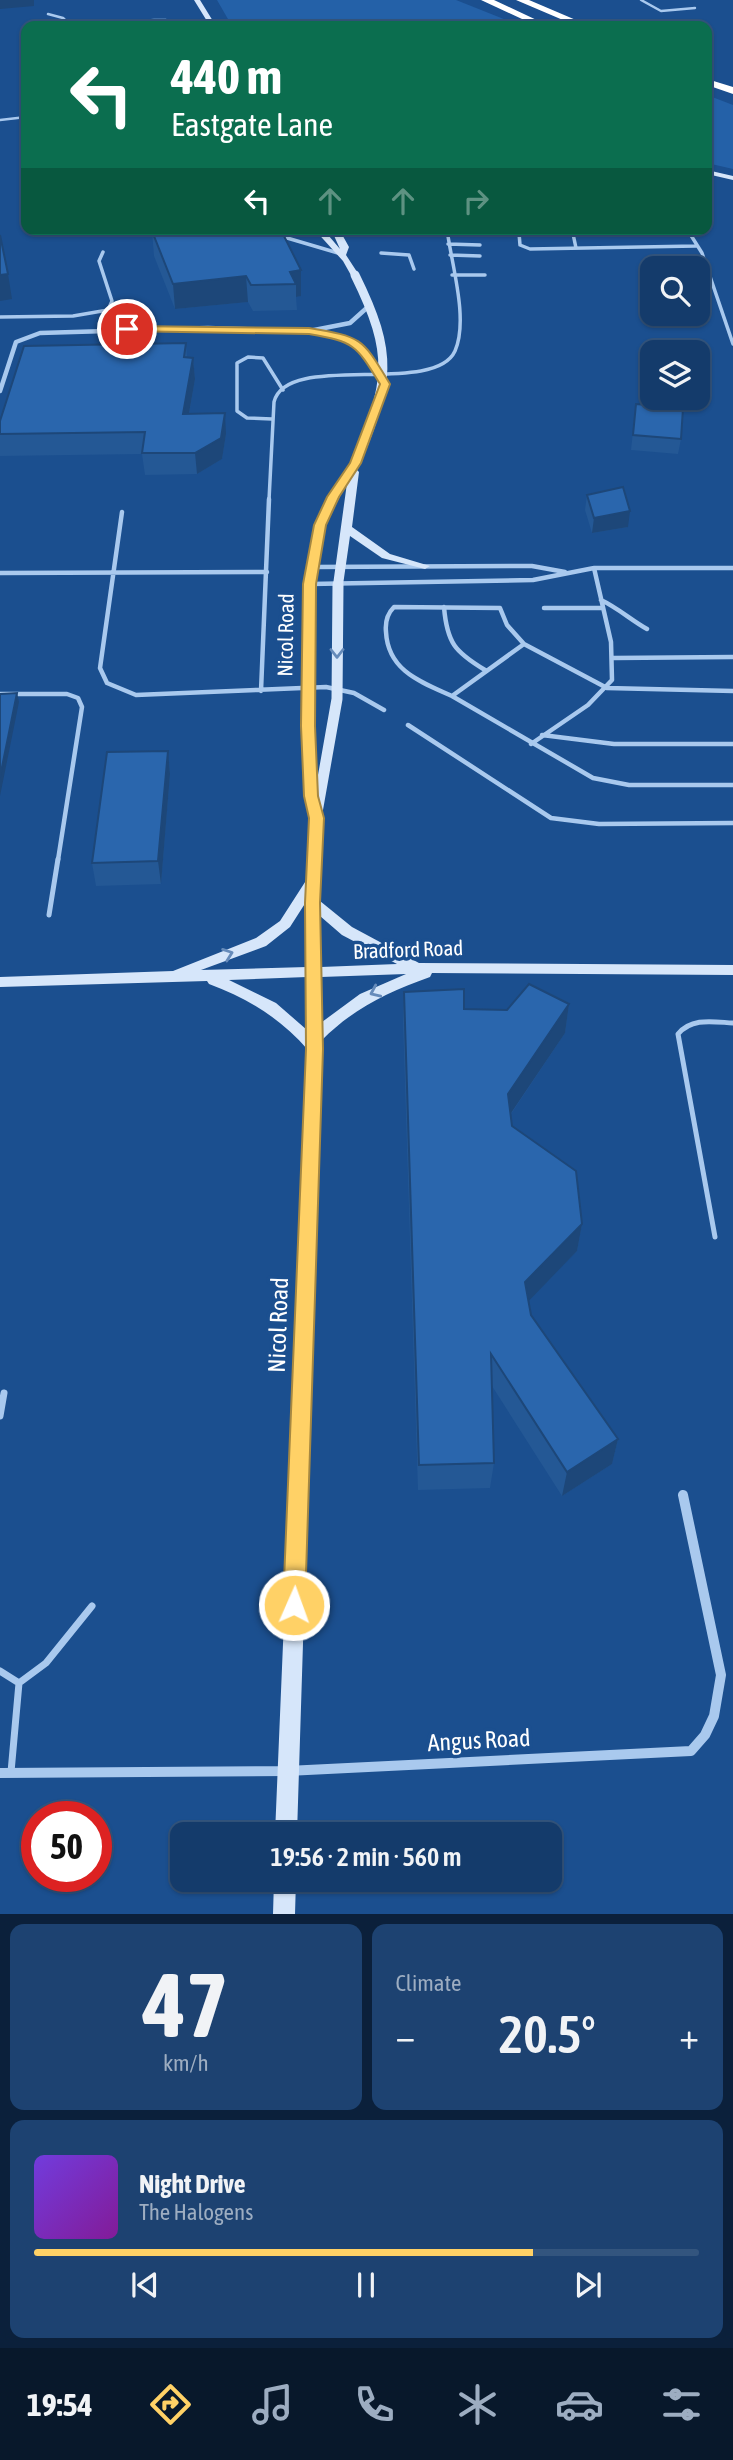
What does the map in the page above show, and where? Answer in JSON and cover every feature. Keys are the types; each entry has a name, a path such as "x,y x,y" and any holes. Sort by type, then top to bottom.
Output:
{"highway":[{"path":"486,0 536,21"},
{"path":"521,0 573,21"},
{"path":"712,84 733,91"}],"main road":[{"path":"197,0 209,21"},
{"path":"712,173 733,178"},
{"name":"Nicol Road","path":"286,1822 315,1044 312,974 316,818 337,699 338,585 345,527 356,463 385,384 384,344 371,305 355,275 323,235"},
{"name":"Nicol Road","path":"338,235 345,247 340,254"},
{"name":"Nicol Road","path":"316,818 311,796 308,726 310,584 320,525 333,497 356,463"},
{"path":"345,527 386,556 425,566"},
{"path":"164,978 261,942 285,924 314,880"},
{"path":"313,903 347,931 418,969"},
{"path":"204,976 241,990 269,1005 293,1022 315,1044 337,1015 372,992 439,968"},
{"name":"Bradford Road","path":"0,982 439,968 733,970"},
{"path":"284,1914 285,1892"}],"street":[{"path":"309,331 350,323 371,305"},
{"path":"0,391 16,342 31,335 73,330 208,328 309,331 355,342 364,349 385,384"},
{"name":"Angus Road","path":"6,1773 287,1771 691,1751 705,1738 721,1698 721,1675 683,1495"}],"lane":[{"path":"641,0 661,11 695,8"},
{"path":"48,14 66,21"},
{"path":"142,21 167,21"},
{"path":"0,120 21,118"},
{"path":"274,235 294,238 340,254"},
{"path":"261,691 272,419 276,397 296,383 319,377 424,372 449,361 457,346 459,328 447,235"},
{"path":"520,235 522,248 696,246"},
{"path":"573,235 576,248"},
{"path":"690,235 704,258 733,344"},
{"path":"448,244 480,244"},
{"path":"0,317 63,317 108,310 112,301 99,261 103,253"},
{"path":"381,253 409,255 414,269"},
{"path":"450,255 480,256"},
{"path":"452,275 485,275"},
{"path":"272,419 247,418 237,411 237,363 248,357 263,358 283,390"},
{"path":"122,512 100,668 107,683 136,695 314,687 341,689 365,697 384,710"},
{"path":"312,567 502,565 532,566 568,572"},
{"path":"531,744 607,688 612,680 614,657 594,568"},
{"path":"310,584 533,580 594,568 733,568"},
{"path":"0,573 267,572"},
{"path":"601,600 620,608 631,620 647,629"},
{"path":"733,691 607,688 524,643 507,625 500,608 394,607 387,617 386,647 390,657 403,670 452,696 577,771 613,783 733,785"},
{"path":"444,607 449,643 464,658 485,670"},
{"path":"544,608 603,608"},
{"path":"452,696 524,643"},
{"path":"614,657 733,657"},
{"path":"0,694 67,694 78,698 82,707 49,915"},
{"path":"408,725 551,818 583,824 733,823"},
{"path":"542,736 614,744 733,744"},
{"path":"715,1237 678,1034 682,1026 689,1023 733,1023"},
{"path":"0,1416 4,1393"},
{"path":"6,1773 19,1684 46,1663 92,1606"},
{"path":"0,1671 19,1684"}],"shaded area":[{"path":"217,0 456,0 508,21 229,21"},
{"path":"712,97 733,105 733,169 712,164"}],"building":[{"path":"0,235 8,274 0,275"},
{"path":"154,235 284,235 301,270 290,272 296,284 251,285 246,276 173,284"},
{"path":"186,343 184,357 193,358 183,414 225,413 221,438 195,453 142,453 145,432 0,434 0,421 24,346"},
{"path":"636,404 640,404 640,410 683,410 681,439 633,435"},
{"path":"623,487 630,511 594,518 587,495"},
{"path":"17,693 0,777 0,694"},
{"path":"168,751 158,861 92,863 107,752"},
{"path":"529,984 569,1004 508,1094 512,1126 576,1171 582,1224 525,1282 531,1315 618,1439 567,1472 491,1354 494,1463 419,1465 404,992 464,989 464,1009 507,1010"}],"route":[{"path":"127,329 309,331 337,336 355,342 364,349 385,384 356,463 333,497 320,525 310,584 308,726 311,796 316,818 312,974 315,1049 294,1605"}]}
